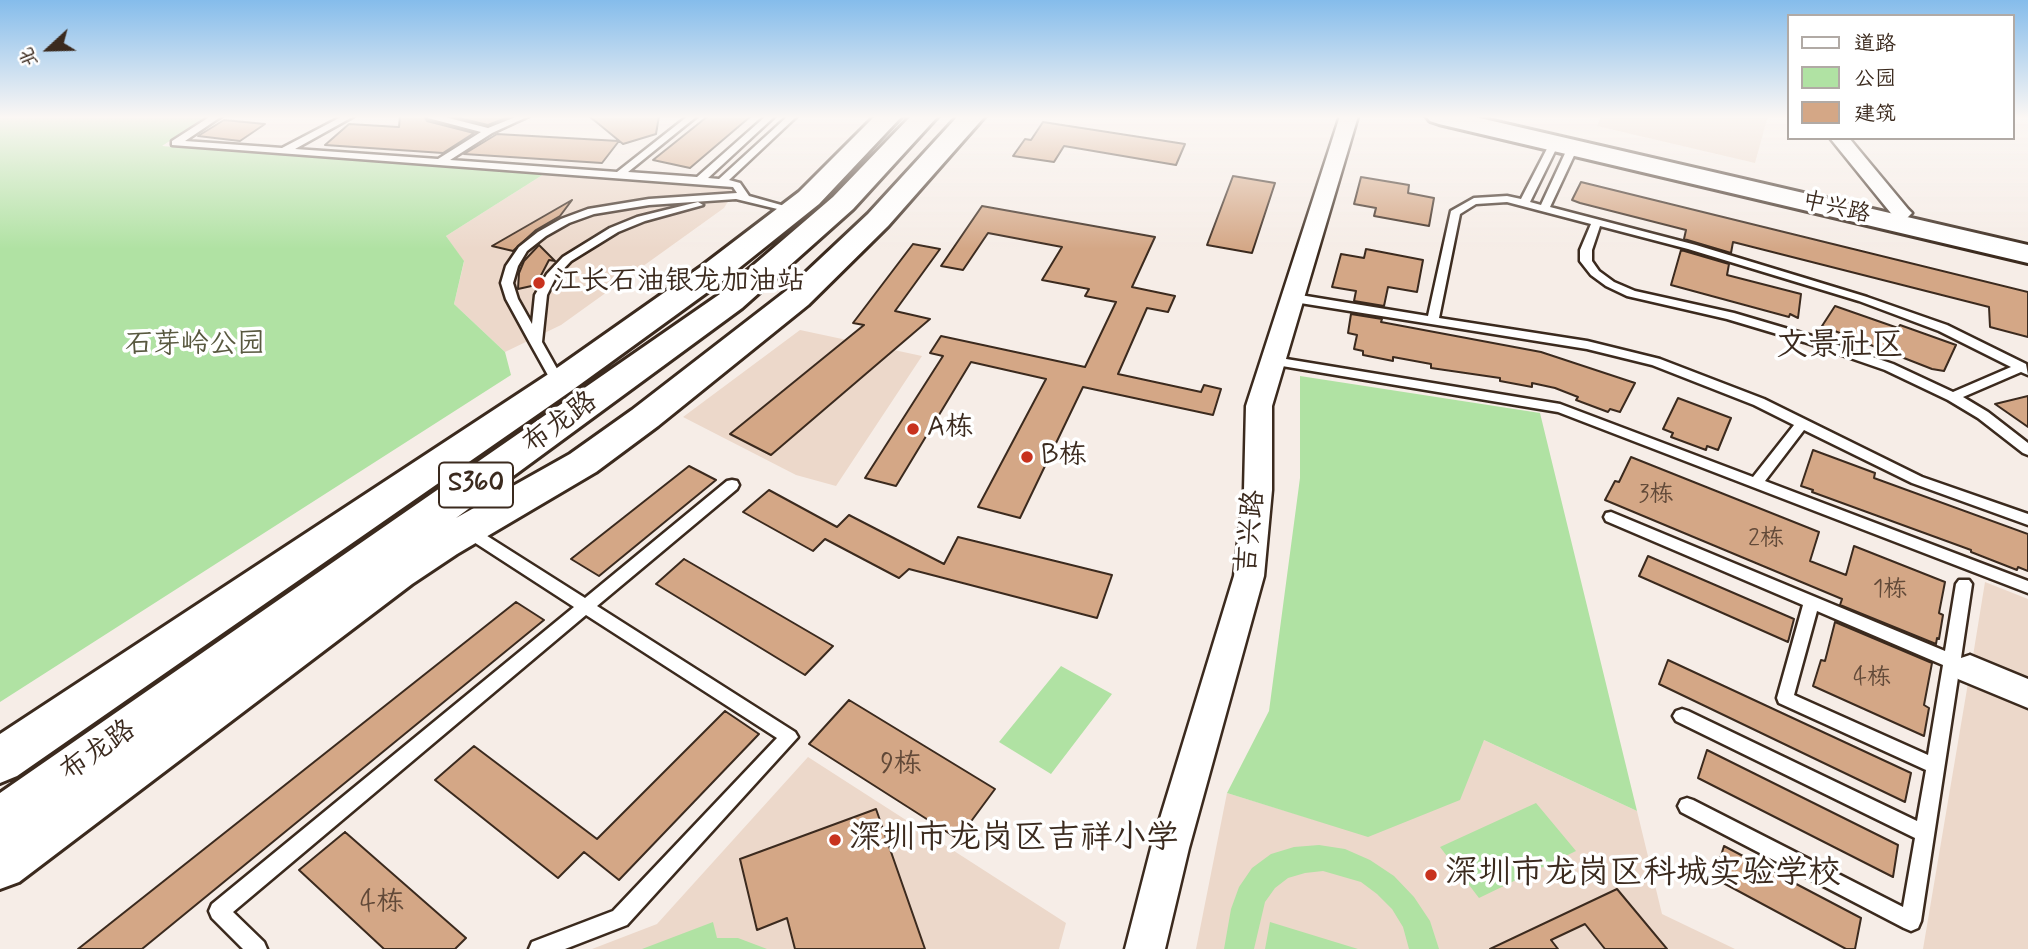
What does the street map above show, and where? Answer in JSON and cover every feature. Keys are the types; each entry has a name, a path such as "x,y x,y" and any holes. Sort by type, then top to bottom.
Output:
{"main road":[{"path":"801,204 829,160"},
{"name":"布龙路","path":"0,822 568,398 713,273 801,204 845,160"},
{"name":"布龙路","path":"0,761 568,398 732,301 843,203 883,160"},
{"path":"0,864 455,536 611,415 691,359 792,275 870,203 911,160"},
{"path":"455,536 583,463 645,418 797,298 878,220 932,160"},
{"name":"中兴路","path":"1629,160 2028,254"},
{"name":"中兴路","path":"1674,160 2028,243"},
{"path":"568,398 691,359 732,301"}],"street":[{"name":"吉兴路","path":"1145,949 1170,848 1250,576 1258,490 1259,406 1336,160"},
{"path":"1857,160 1901,213"},
{"path":"1961,665 2028,694"}],"lane":[{"path":"416,160 720,182 736,185 742,197"},
{"path":"619,175 637,160"},
{"path":"699,181 722,160"},
{"path":"720,182 744,160"},
{"path":"1525,202 1554,160"},
{"path":"1545,207 1559,160"},
{"path":"536,343 541,295 568,259 589,243 641,219 742,197"},
{"path":"568,398 512,299 507,283 517,258 542,234 565,221 620,205 742,197 801,204"},
{"path":"1433,320 1455,213 1474,201 1489,199 1525,202 1597,221 1692,247 1903,312 1983,346 2025,369"},
{"path":"1597,221 1586,250 1586,261 1595,273 1610,284 1631,294 1730,316 1808,339 1889,367 1953,397 1983,415 2028,450"},
{"path":"1294,298 1587,345 1632,356 1724,387 1917,480 2028,520"},
{"path":"1274,361 1560,408 2028,587"},
{"path":"1953,397 2025,369"},
{"path":"1756,483 1802,423"},
{"path":"257,949 219,911 732,485"},
{"path":"1611,517 1961,665"},
{"path":"455,536 586,607 789,737 620,918 539,949"},
{"path":"1687,806 1911,921 1935,766 1961,665 1964,584"},
{"path":"1812,602 1785,698 1935,766"},
{"path":"1682,716 1925,834"}],"shaded area":[{"name":"江长石油银龙加油站","path":"544,174 736,188 724,208 561,325 505,352 454,304 464,262 446,236"},
{"path":"800,330 922,356 836,486 796,475 683,417"},
{"path":"1985,582 2028,599 2028,686 1972,662"},
{"path":"1968,683 2028,709 2028,949 1923,949"},
{"name":"深圳市龙岗区科城实验学校","path":"1484,740 1637,811 1662,914 1735,949 1196,949 1227,793 1368,836"},
{"name":"深圳市龙岗区吉祥小学","path":"808,757 1066,923 1059,949 592,949 657,924"}],"green space":[{"name":"石芽岭公园","path":"0,160 357,160 544,174 446,236 464,261 454,304 505,352 511,375 0,702"},
{"path":"1300,376 1540,413 1637,811 1484,740 1460,800 1368,837 1227,793 1269,711 1300,478"},
{"path":"1061,666 1112,694 1051,774 999,742"},
{"path":"1536,803 1576,851 1479,898 1440,847"},
{"path":"1319,845 1345,849 1370,860 1394,876 1414,897 1430,921 1439,949 1409,949 1403,927 1392,909 1377,894 1361,882 1323,871 1288,878 1275,888 1265,902 1254,949 1224,949 1231,909 1239,887 1252,868 1271,854 1294,847"},
{"path":"713,922 717,938 738,938 767,949 642,949"},
{"path":"1270,922 1358,949 1265,949"}],"building":[{"path":"560,160 604,160 602,163"},
{"path":"654,160 699,160 690,168"},
{"path":"1148,160 1178,160 1176,165"},
{"path":"1233,176 1275,183 1252,253 1207,245"},
{"path":"1361,177 1409,185 1408,193 1434,198 1429,226 1374,216 1376,208 1354,204"},
{"path":"1581,182 2028,292 2028,337 1990,327 1989,307 1733,242 1731,253 1684,239 1686,230 1580,203 1572,200"},
{"path":"572,200 560,216 536,230 513,251 492,246"},
{"path":"982,206 1155,237 1132,287 1175,296 1168,312 1147,308 1118,374 1201,392 1204,385 1221,389 1213,415 1083,387 1020,518 978,507 1046,379 971,362 896,486 865,478 943,356 930,353 941,336 1085,367 1116,302 1085,296 1089,289 1042,280 1062,247 988,233 963,270 941,266"},
{"path":"913,244 940,249 895,311 930,319 771,455 730,434 864,325 853,323"},
{"path":"539,245 555,261 549,260 536,285 518,289 519,273 524,261"},
{"path":"1366,249 1423,260 1417,292 1388,287 1384,306 1354,301 1356,291 1332,287 1341,254 1364,258"},
{"path":"1681,250 1729,264 1727,275 1801,294 1798,318 1671,285"},
{"path":"1835,306 1956,345 1944,371 1932,369 1822,326"},
{"path":"1351,314 1541,352 1635,383 1620,412 1610,409 1608,412 1576,400 1578,397 1555,388 1532,383 1532,387 1500,381 1500,378 1431,368 1431,364 1393,357 1393,361 1363,355 1363,351 1354,349 1357,335 1348,333"},
{"path":"2028,396 2028,427 1995,404"},
{"path":"1678,398 1731,418 1718,450 1707,446 1706,450 1671,437 1673,433 1663,429"},
{"path":"1813,450 1875,473 1874,478 2028,534 2028,571 2018,567 2017,570 1801,486"},
{"path":"1631,457 1819,532 1810,561 1846,575 1854,546 1945,582 1939,613 1943,615 1936,644 1840,605 1842,599 1605,500 1615,481 1619,482"},
{"path":"689,466 716,480 599,576 571,559"},
{"path":"769,490 837,527 849,515 944,564 958,537 1112,575 1097,618 909,569 899,578 825,539 813,551 743,512"},
{"path":"1648,556 1794,619 1788,642 1639,576"},
{"path":"684,559 833,646 805,675 656,584"},
{"path":"516,602 544,620 142,949 78,949"},
{"path":"1835,622 1932,663 1924,705 1929,708 1924,736 1813,686 1821,660 1825,661"},
{"path":"1668,660 1911,773 1905,802 1659,684"},
{"path":"849,700 995,789 958,839 809,744"},
{"path":"725,711 759,734 619,880 584,852 558,878 435,780 474,746 597,839"},
{"path":"1707,750 1898,845 1893,877 1698,778"},
{"path":"876,809 925,949 795,949 787,918 757,930 740,859"},
{"path":"345,832 466,938 455,949 384,949 299,870"},
{"path":"1724,846 1861,918 1855,949 1846,949 1714,878"},
{"path":"1617,889 1667,949 1605,949 1585,924 1551,940 1558,949 1490,949"}],"place":[{"name":"江长石油银龙加油站","path":"539,283"},
{"name":"A栋","path":"913,429"},
{"name":"B栋","path":"1027,457"},
{"name":"深圳市龙岗区吉祥小学","path":"835,840"},
{"name":"深圳市龙岗区科城实验学校","path":"1431,875"}],"district":[{"name":"文景社区","path":"1840,347"}]}
